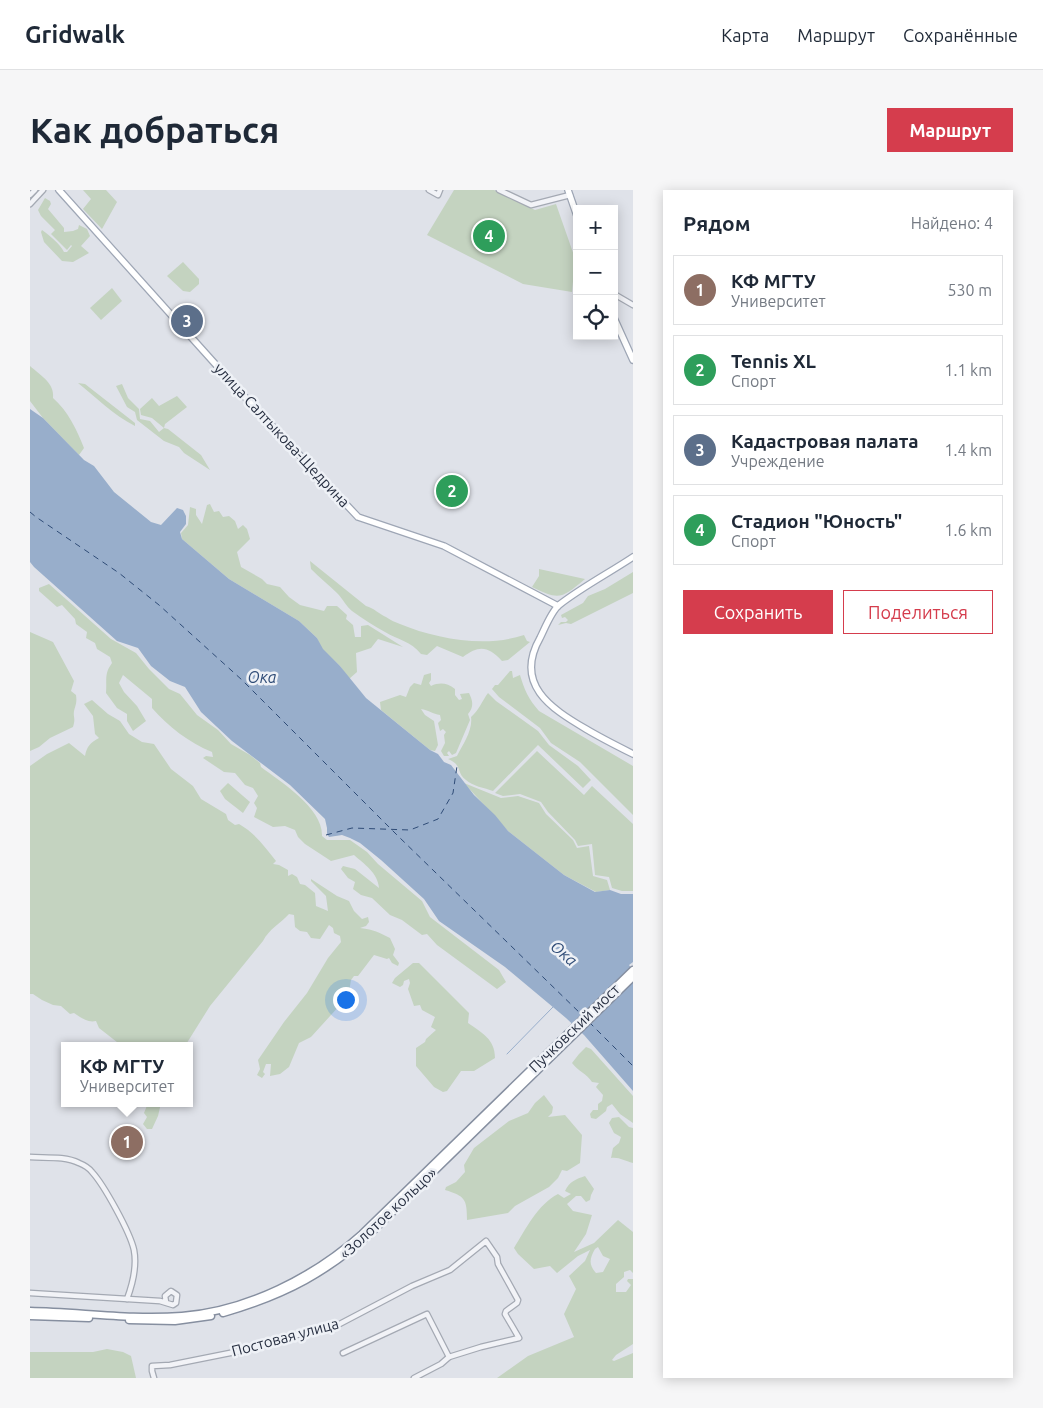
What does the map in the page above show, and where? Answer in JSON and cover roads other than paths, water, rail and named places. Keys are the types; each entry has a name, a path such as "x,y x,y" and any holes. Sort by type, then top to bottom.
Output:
{"highway":[{"name":"Пучковский мост","path":"516,1087 633,970"},
{"name":"Пучковский мост","path":"516,1087 584,1026 633,976"},
{"name":"«Золотое кольцо»","path":"30,1316 147,1321 193,1320 277,1296 309,1279 352,1249 516,1087"},
{"name":"«Золотое кольцо»","path":"30,1311 136,1316 183,1316 219,1310 276,1291 307,1275 343,1251 516,1087"}],"main road":[{"name":"улица Салтыкова-Щедрина","path":"59,190 244,396 358,517 444,546 558,606"},
{"path":"569,192 573,205"},
{"path":"618,327 632,357"},
{"path":"633,557 558,606 537,642 533,653 531,674 537,690 548,704 582,727 633,754"}],"street":[{"path":"30,195 35,190"},
{"path":"30,204 43,190"},
{"path":"429,190 439,192"},
{"path":"499,190 531,205 569,192"},
{"path":"616,295 633,305"},
{"path":"30,1157 66,1159 79,1162 90,1170 102,1185 129,1237 134,1251 134,1276 127,1298"},
{"name":"Постовая улица","path":"154,1378 152,1366 170,1365 255,1348 300,1334 332,1328 412,1286 450,1270 486,1240 497,1257 498,1264 518,1300 518,1303 506,1311 505,1314 519,1338 449,1357"},
{"path":"30,1293 127,1298 160,1301 173,1305 176,1303 177,1295 171,1292 160,1301"},
{"path":"165,1296 166,1302"},
{"path":"343,1353 427,1314 449,1357 441,1364 414,1378"}],"water":[{"name":"Ока","path":"30,409 43,418 84,460 94,466 114,492 151,522 161,525 177,508 183,510 186,516 186,524 180,532 182,539 229,579 299,621 317,638 323,649 340,666 366,698 430,750 438,754 444,762 451,765 474,795 495,815 508,831 564,875 595,892 610,890 621,894 633,894 633,962 629,965 633,971 633,1091 584,1035 566,1018 505,967 439,921 424,899 360,843 342,835 329,837 325,819 290,785 232,741 201,712 185,687 170,681 151,666 138,648 117,641 34,567 30,562"}],"waterway":[{"path":"507,1054 553,1007"}],"place":[{"name":"Стадион \"Юность\"","path":"489,236"},
{"name":"Кадастровая палата","path":"187,321"},
{"name":"Tennis XL","path":"452,491"},
{"name":"КФ МГТУ","path":"127,1142"}]}
